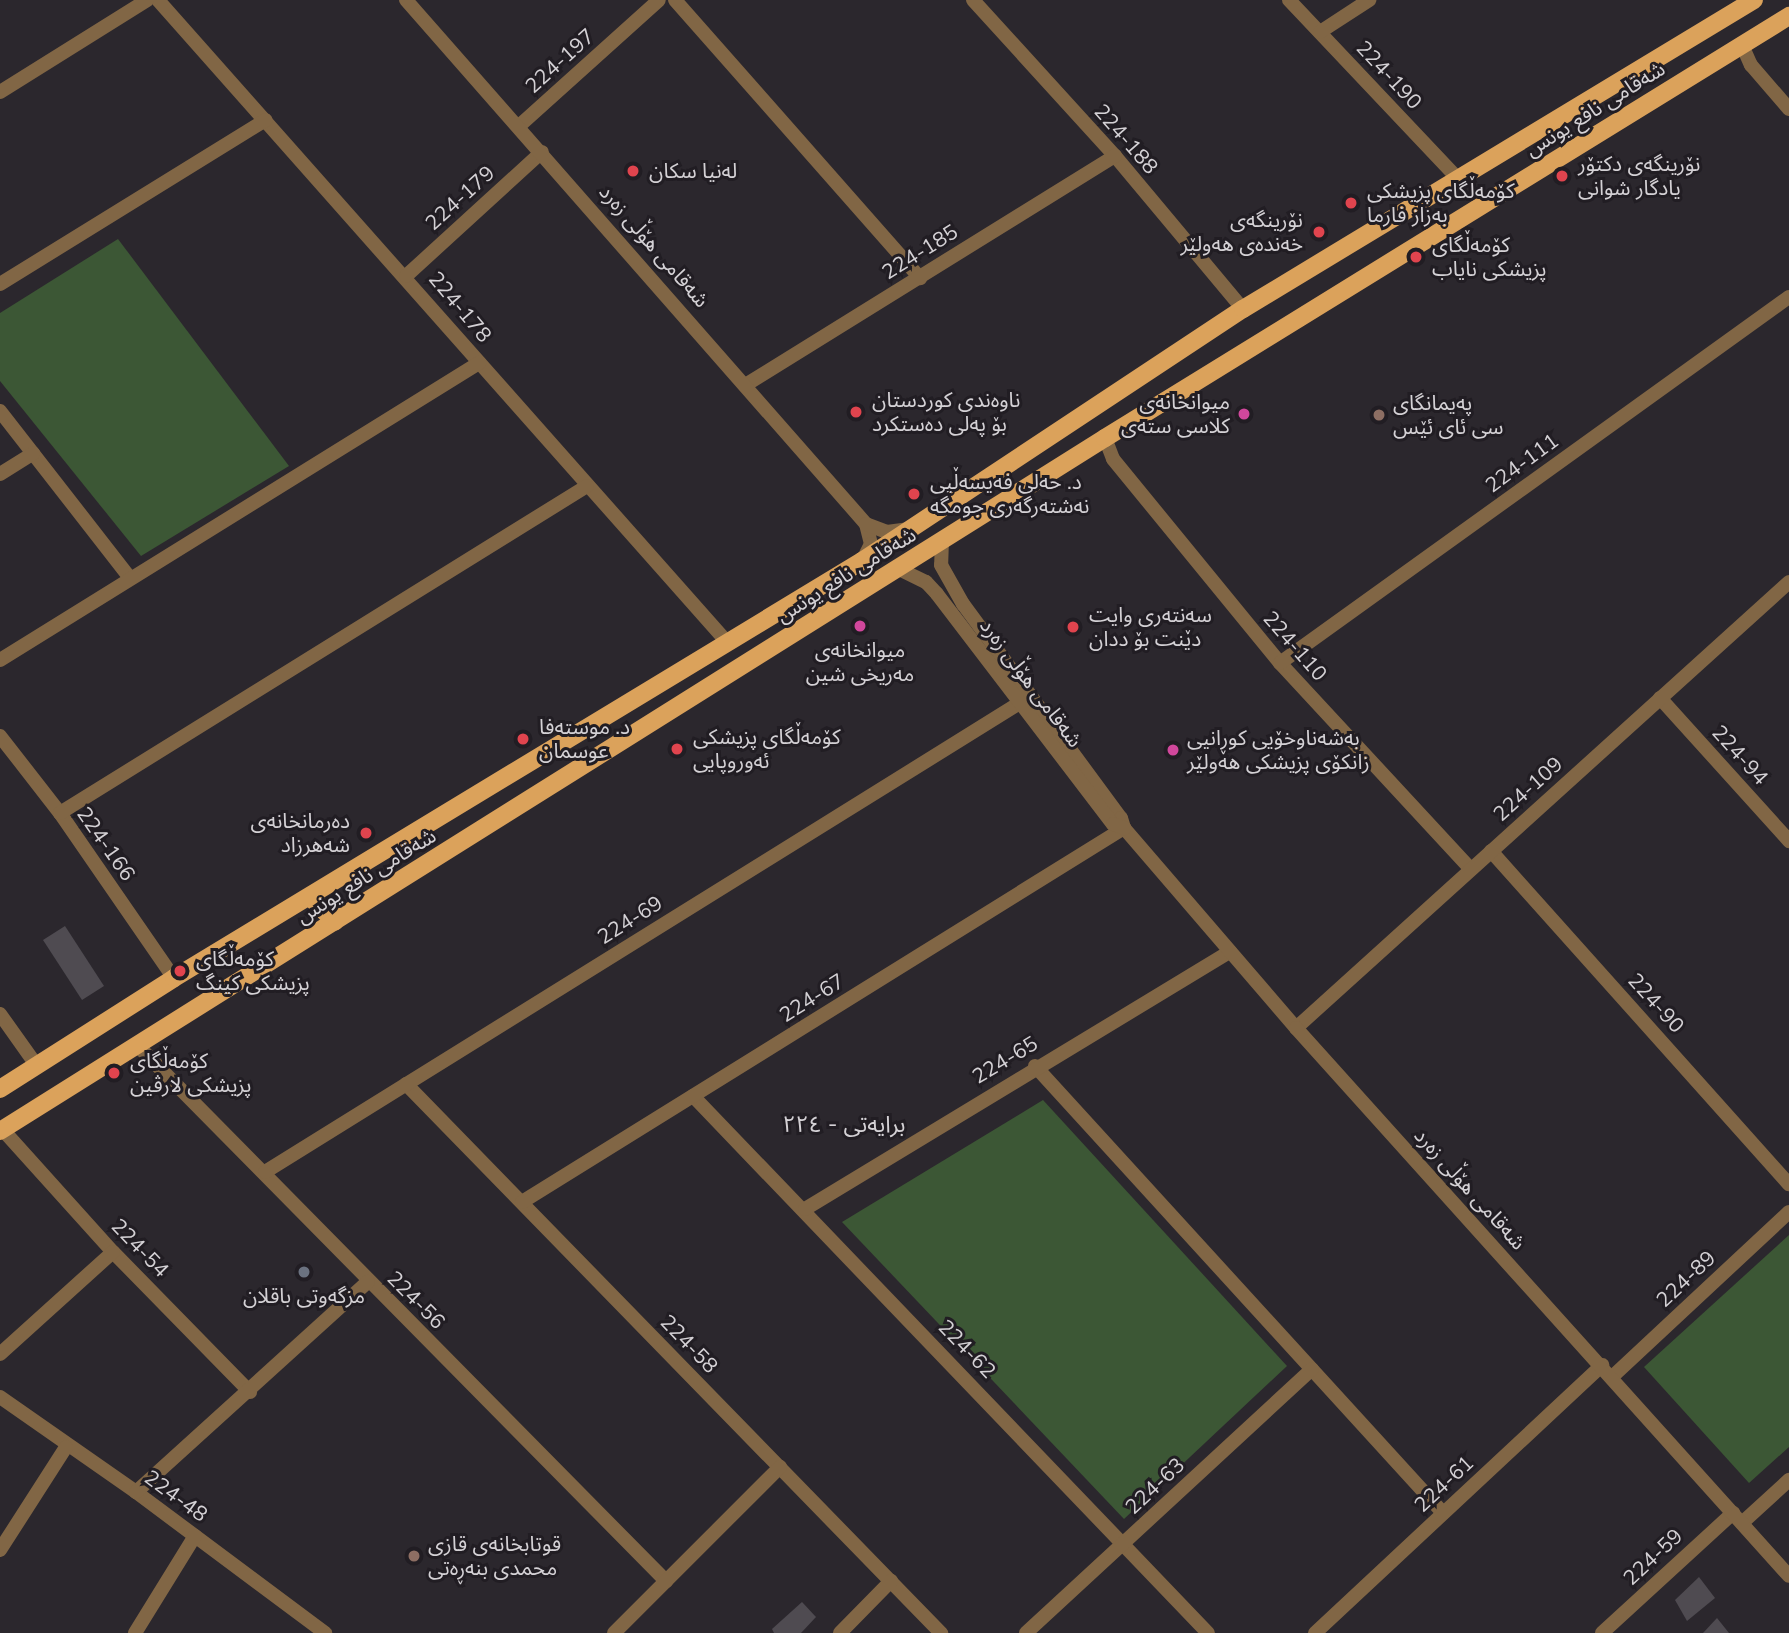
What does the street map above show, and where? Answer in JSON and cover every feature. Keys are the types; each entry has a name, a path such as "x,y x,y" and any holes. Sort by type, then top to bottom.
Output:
{"main road":[{"name":"شەقامی نافع یونس","path":"0,1089 174,978 862,561 1243,309 1754,0"},
{"name":"شەقامی نافع یونس","path":"1,1130 1105,438 1789,16"},
{"path":"310,897 335,922"}],"street":[{"path":"0,92 146,0"},
{"name":"224-178","path":"158,0 406,276 479,363 727,642"},
{"name":"شەقامی هۆڵی زەرد","path":"406,0 747,384 866,524"},
{"name":"224-197","path":"519,126 659,0"},
{"path":"675,0 919,278"},
{"name":"224-188","path":"973,0 1115,156 1243,309"},
{"name":"224-190","path":"1289,0 1458,179"},
{"path":"1320,32 1369,0"},
{"path":"1742,45 1751,65 1789,109"},
{"path":"0,284 266,120"},
{"name":"224-179","path":"406,276 542,152"},
{"name":"224-185","path":"747,384 1115,156"},
{"name":"224-111","path":"1280,663 1789,297"},
{"path":"0,660 129,577 479,363"},
{"path":"0,411 129,577"},
{"name":"224-110","path":"1105,438 1113,459 1280,663 1471,869"},
{"path":"0,474 33,453"},
{"path":"60,813 587,486"},
{"path":"866,524 887,532 910,528"},
{"path":"862,561 871,544 866,524"},
{"name":"شەقامی هۆڵی زەرد","path":"942,540 941,565 963,604 1121,818 1124,828 1296,1028 1789,1576"},
{"name":"شەقامی هۆڵی زەرد","path":"899,569 926,582 937,594 1018,704 1113,824 1124,828"},
{"name":"224-109","path":"1296,1028 1789,582"},
{"name":"224-94","path":"1660,698 1789,841"},
{"name":"224-69","path":"265,1172 1018,704"},
{"name":"224-166","path":"0,736 60,813 174,978"},
{"name":"224-67","path":"522,1202 1124,828"},
{"name":"224-90","path":"1491,851 1789,1184"},
{"name":"224-65","path":"805,1209 1035,1066 1230,952"},
{"path":"0,1014 37,1066"},
{"name":"224-56","path":"138,1046 666,1581"},
{"path":"1035,1066 1443,1513"},
{"name":"224-58","path":"406,1084 942,1633"},
{"name":"224-62","path":"693,1096 805,1209 1208,1633"},
{"name":"224-54","path":"1,1130 113,1252 250,1392"},
{"name":"224-89","path":"1612,1377 1789,1212"},
{"path":"0,1354 113,1252"},
{"path":"136,1492 250,1392 368,1282"},
{"name":"224-61","path":"1315,1633 1602,1365"},
{"name":"224-63","path":"1026,1633 1312,1370"},
{"name":"224-48","path":"0,1397 66,1447 136,1492 325,1633"},
{"path":"0,1550 66,1447"},
{"path":"614,1633 780,1467"},
{"name":"224-59","path":"1602,1633 1737,1518 1789,1480"},
{"path":"135,1633 195,1536"},
{"path":"840,1633 891,1581"}],"green space":[{"path":"118,239 289,466 141,556 0,381 0,313"},
{"path":"1043,1100 1287,1366 1124,1519 842,1222"},
{"path":"1789,1235 1789,1447 1749,1483 1644,1367"}],"building":[{"path":"65,926 104,986 82,1000 43,940"},
{"path":"1699,1577 1715,1598 1687,1621 1675,1600"},
{"path":"802,1602 816,1617 801,1633 774,1633 772,1629"},
{"path":"1717,1618 1729,1633 1703,1633"}],"place":[{"name":"لەنیا سکان","path":"633,171"},
{"name":"نۆرینگەی دکتۆر یادگار شوانی","path":"1562,176"},
{"name":"کۆمەڵگای پزیشکی بەزاز فارما","path":"1351,203"},
{"name":"نۆرینگەی خەندەی هەولێر","path":"1319,232"},
{"name":"کۆمەڵگای پزیشکی نایاب","path":"1416,257"},
{"name":"ناوەندی کوردستان بۆ پەلی دەستکرد","path":"856,412"},
{"name":"میوانخانەی کلاسی ستەی","path":"1244,414"},
{"name":"پەیمانگای سی ئای ئێس","path":"1379,415"},
{"name":"د. حەلی فەیسەڵیی نەشتەرگەری جومگە","path":"914,494"},
{"name":"میوانخانەی مەریخی شین","path":"860,626"},
{"name":"سەنتەری وایت دێنت بۆ ددان","path":"1073,627"},
{"name":"د. موستەفا عوسمان","path":"523,739"},
{"name":"کۆمەڵگای پزیشکی ئەوروپایی","path":"677,749"},
{"name":"بەشەناوخۆیی کوڕانیی زانکۆی پزیشکی هەولێر","path":"1173,750"},
{"name":"دەرمانخانەی شەهرزاد","path":"366,833"},
{"name":"کۆمەڵگای پزیشکی کینگ","path":"180,971"},
{"name":"کۆمەڵگای پزیشکی لارڤین","path":"114,1073"},
{"name":"مزگه‌وتی باقلان","path":"304,1272"},
{"name":"قوتابخانەی قازی محمدی بنەڕەتی","path":"414,1556"}],"district":[{"name":"برایەتی - ٢٢٤","path":"844,1125"}]}
